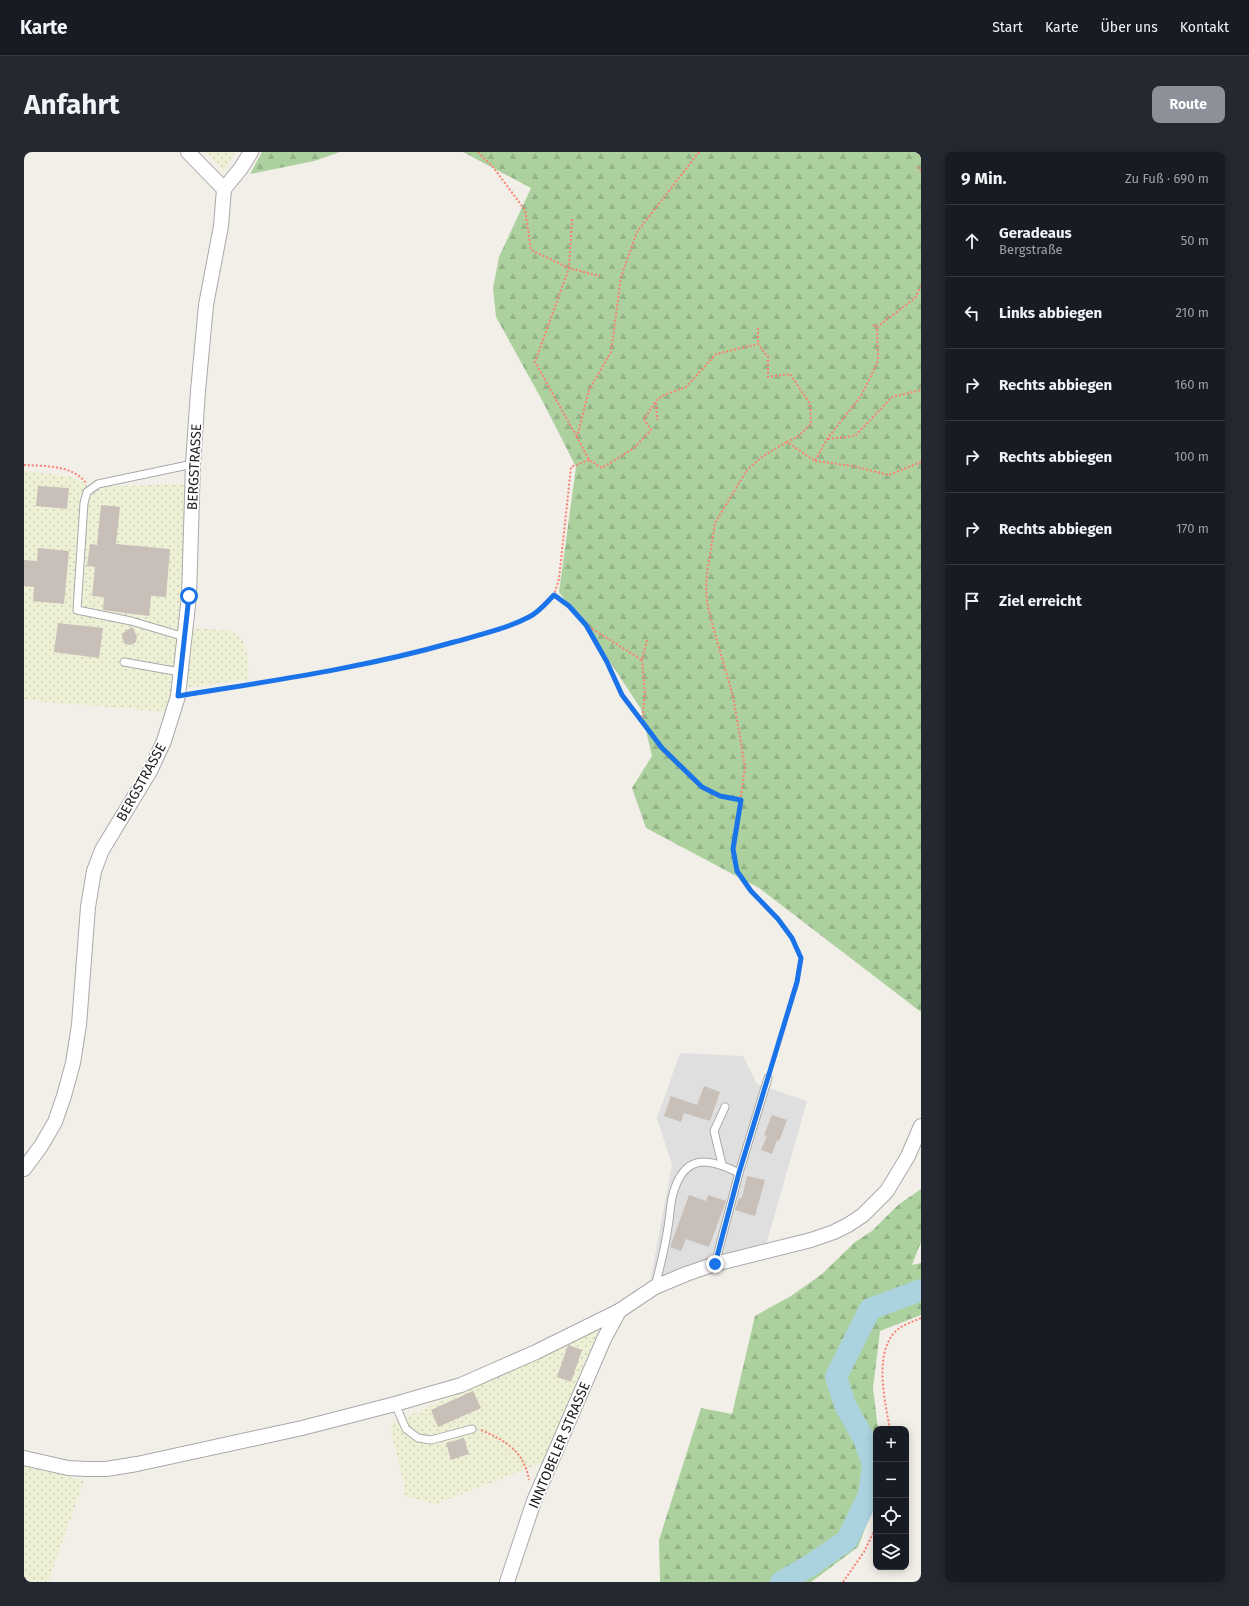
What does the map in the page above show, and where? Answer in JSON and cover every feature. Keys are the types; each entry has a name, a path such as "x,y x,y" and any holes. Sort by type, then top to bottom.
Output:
{"street":[{"path":"188,152 224,189 241,168 251,152"},
{"name":"BERGSTRASSE","path":"24,1169 41,1146 55,1122 73,1063 79,1025 88,907 94,871 102,850 150,771 164,741 178,696 189,596 193,464 206,305 221,226 224,189"},
{"path":"24,1458 68,1468 106,1469 137,1464 219,1447 395,1404 461,1385 536,1352 619,1311 655,1287 686,1274 715,1264 811,1240 834,1232 863,1215 887,1191 908,1156 921,1126"},
{"name":"INNTOBELER STRASSE","path":"507,1582 534,1501 604,1339 619,1311"}],"lane":[{"path":"185,637 132,621 77,610 84,503 87,492 98,484 193,464"},
{"path":"124,662 180,672"},
{"path":"715,1264 739,1173 768,1078"},
{"path":"722,1164 714,1131 725,1107"},
{"path":"655,1287 664,1253 672,1194 680,1175 696,1162 707,1161 722,1164 739,1173"},
{"path":"395,1404 406,1429 418,1438 431,1440 472,1429"}],"path":[{"path":"478,152 493,167 525,210 531,250 569,268 600,276"},
{"path":"577,437 589,390 611,352 621,277 637,232 699,152"},
{"path":"917,167 921,171"},
{"path":"572,219 569,268 535,362 589,460 602,468 634,448 651,430 644,419 656,401 662,396 686,387 716,354 758,344"},
{"path":"878,327 915,298 921,286"},
{"path":"873,325 878,327"},
{"path":"815,461 827,439 861,396 878,361 878,327"},
{"path":"758,328 758,344 768,357 768,376 790,374 810,404 811,424 797,437 763,456 747,470 715,523 707,573 708,607 733,696 745,767 733,849 737,871 751,891 778,919 792,938 801,958 797,982 768,1078"},
{"path":"827,439 855,436 892,397 921,390"},
{"path":"656,401 657,420"},
{"path":"787,442 815,461 853,466 889,474 921,462"},
{"path":"178,696 314,674 433,648 511,625 530,617 542,608 554,595 558,578 570,467 589,460"},
{"path":"24,465 68,470 82,477 91,489"},
{"path":"554,595 569,606 586,625 607,662 622,695 662,748 702,787 720,796 741,800"},
{"path":"586,625 642,660"},
{"path":"642,722 645,693 642,660 646,640"},
{"path":"889,1426 883,1390 883,1359 890,1339 894,1333 921,1318"},
{"path":"472,1429 480,1430 494,1436 508,1444 516,1451 526,1467 534,1501"},
{"path":"843,1582 864,1552 873,1534"}],"shaded area":[{"path":"680,1053 743,1056 757,1084 807,1101 766,1245 650,1282 672,1165 657,1118"}],"green space":[{"path":"206,152 235,152 224,171"},
{"path":"262,152 340,152 314,161 250,174"},
{"path":"463,152 921,152 921,1012 759,888 646,828 632,788 652,756 641,709 597,642 559,592 576,467 542,400 496,317 493,288 499,257 531,188"},
{"path":"24,471 70,476 91,487 188,484 181,628 229,630 241,637 247,651 249,679 173,690 168,712 24,700"},
{"path":"921,1189 921,1242 912,1265 921,1263 921,1315 880,1331 873,1388 878,1426 873,1426 873,1508 858,1547 811,1582 660,1582 659,1540 701,1408 732,1414 755,1316 791,1296 822,1274 855,1242 872,1231 898,1205"},
{"path":"600,1327 542,1463 436,1504 406,1497 390,1425"},
{"path":"24,1465 84,1481 48,1582 24,1582"}],"building":[{"path":"38,486 69,488 67,509 36,506"},
{"path":"101,505 120,507 116,544 170,549 166,597 151,596 149,616 103,610 104,597 92,596 95,567 87,566 90,544 97,545"},
{"path":"38,548 69,551 64,604 33,601 34,587 24,586 24,560 37,561"},
{"path":"58,623 103,628 99,658 54,652"},
{"path":"132,627 137,636 136,642 131,645 125,644 122,638 123,633"},
{"path":"704,1086 720,1092 710,1121 684,1113 681,1122 664,1116 671,1096 697,1105"},
{"path":"772,1115 787,1120 772,1154 761,1150 767,1136 764,1135"},
{"path":"747,1176 765,1180 755,1216 735,1210 739,1198 742,1198"},
{"path":"689,1195 706,1201 708,1195 726,1201 709,1247 686,1239 681,1251 670,1247"},
{"path":"568,1345 582,1350 571,1382 557,1377"},
{"path":"473,1391 481,1408 438,1427 431,1410"},
{"path":"464,1438 469,1454 451,1460 446,1443"}],"waterway":[{"path":"781,1582 811,1565 847,1540 869,1495 873,1465 864,1439 845,1405 836,1377 870,1309 921,1290"}],"route":[{"path":"189,596 178,696 314,674 433,648 511,625 530,617 542,608 554,595 569,606 586,625 607,662 622,695 662,748 702,787 720,796 741,800 733,849 737,871 751,891 778,919 792,938 801,958 797,982 739,1173 715,1264"}]}
